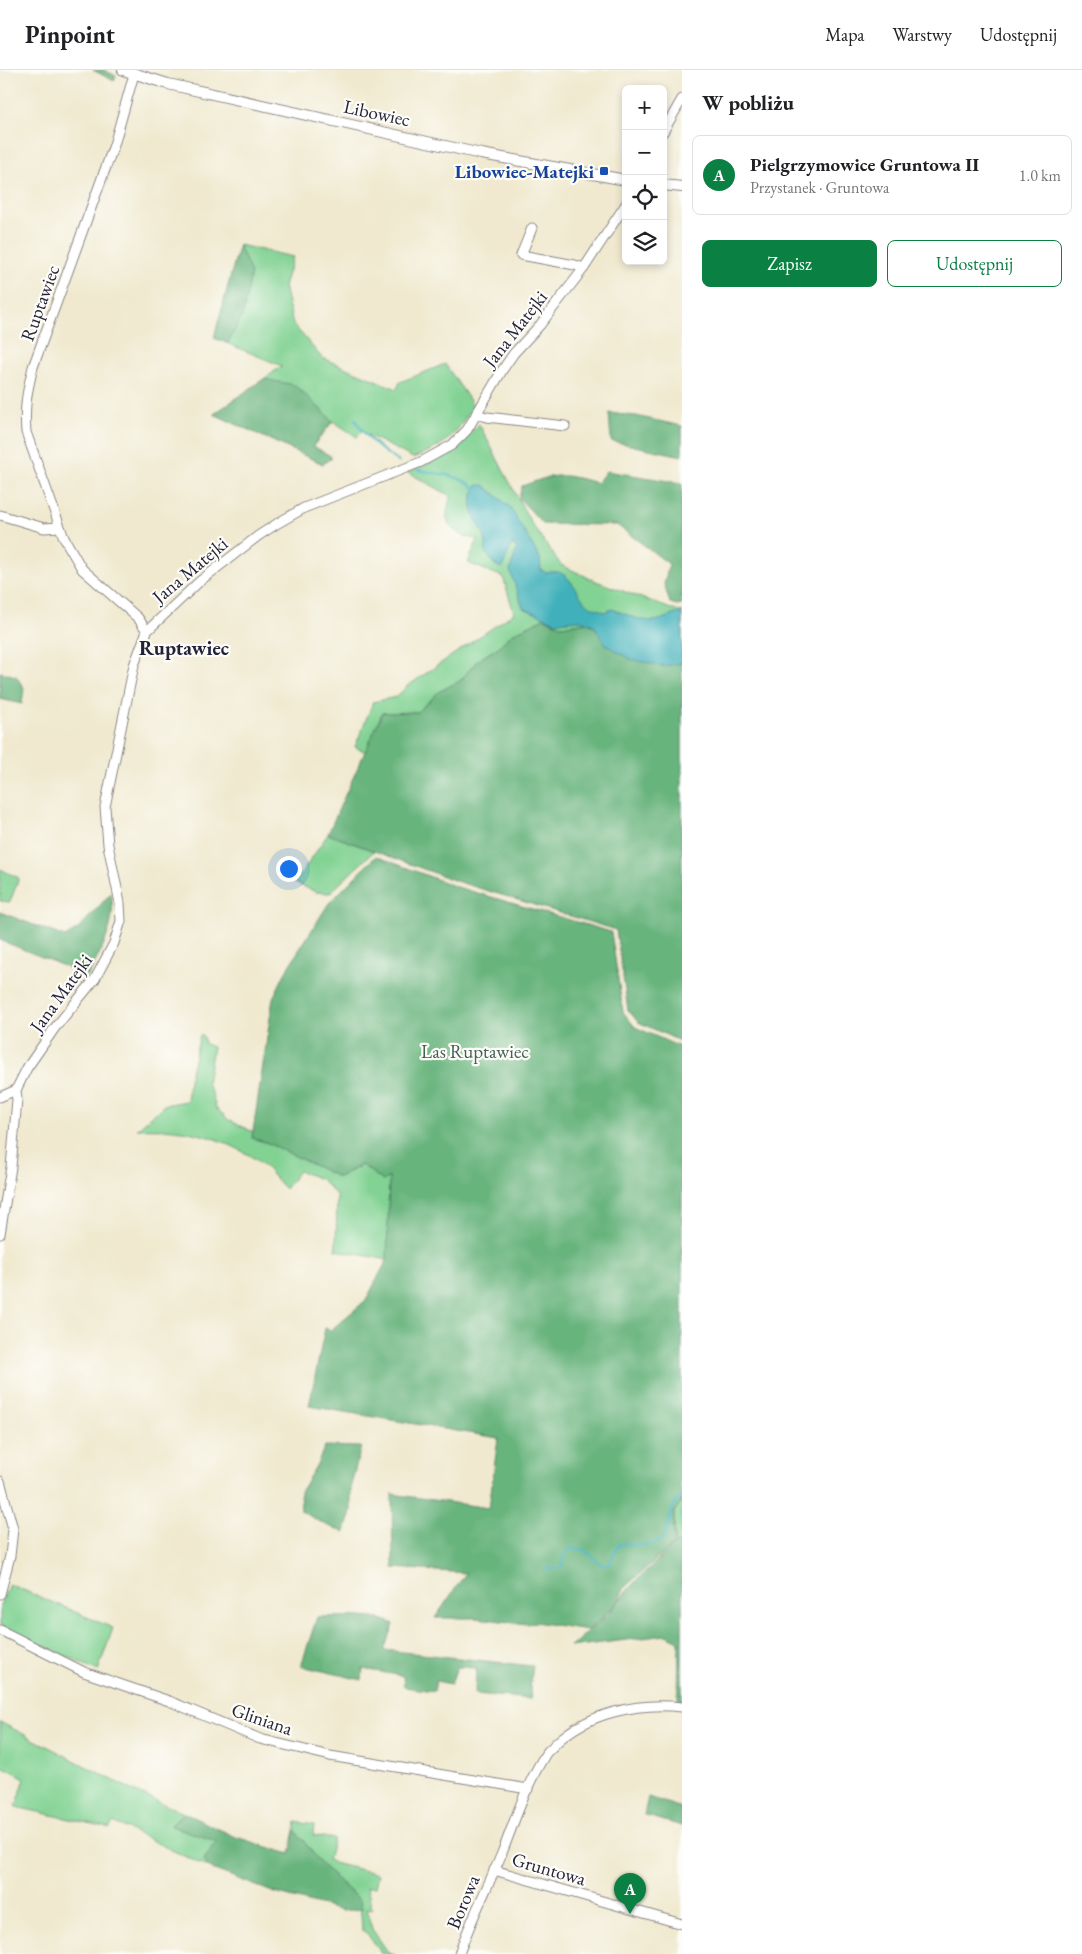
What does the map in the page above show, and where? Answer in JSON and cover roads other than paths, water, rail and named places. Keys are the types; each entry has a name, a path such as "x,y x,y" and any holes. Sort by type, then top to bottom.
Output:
{"street":[{"name":"Libowiec","path":"123,70 186,88 474,152 622,179"},
{"name":"Ruptawiec","path":"134,74 114,145 33,366 24,404 26,432 64,538 82,569 138,618 147,631"},
{"path":"664,130 682,99"},
{"path":"667,185 682,187"},
{"name":"Jana Matejki","path":"16,1090 27,1068 54,1029 95,979 114,943 121,921 120,903 108,845 105,807 134,665 147,631 200,581 258,536 304,508 421,462 445,449 467,430 514,352 540,324 584,268 622,210"},
{"path":"532,228 521,255 584,268"},
{"path":"476,414 487,417 565,426"},
{"path":"0,515 44,528 60,526"},
{"path":"0,1097 16,1090 17,1100 10,1167 0,1234"},
{"path":"0,1481 13,1529 6,1578 0,1594"},
{"name":"Gliniana","path":"0,1630 84,1672 169,1701 260,1739 330,1756 528,1789"},
{"name":"Borowa","path":"459,1954 470,1921 545,1754 565,1735 586,1722 609,1713 664,1705 682,1707"},
{"name":"Gruntowa","path":"496,1866 682,1924"}],"water":[{"path":"477,485 484,485 510,507 540,558 541,570 546,573 553,572 565,575 588,605 605,612 612,609 647,621 659,620 682,613 682,663 663,666 630,659 606,645 594,625 580,620 556,622 523,608 510,571 517,548 512,544 502,568 495,565 485,552 486,543 484,535 473,514 472,506 472,496"}],"waterway":[{"path":"355,419 374,443 399,462"},
{"path":"418,470 457,478 471,485 476,490"},
{"path":"545,1569 561,1568 565,1554 571,1548 584,1550 601,1564 609,1565 619,1544 648,1545 659,1541 664,1537 676,1502 682,1497"}],"place":[{"name":"Libowiec-Matejki","path":"604,171"},
{"name":"Pielgrzymowice Gruntowa II","path":"630,1914"}],"district":[{"name":"Ruptawiec","path":"184,648"}],"park label":[{"name":"Las Ruptawiec","path":"475,1051"}]}
